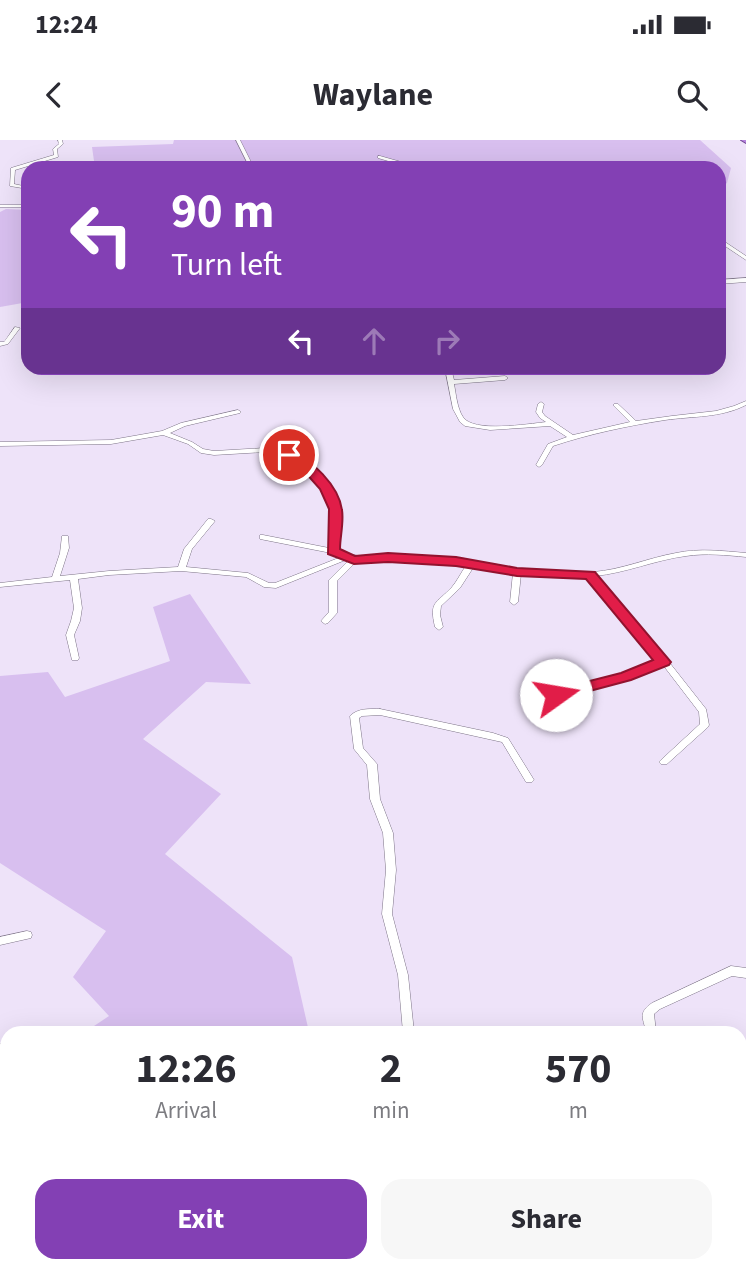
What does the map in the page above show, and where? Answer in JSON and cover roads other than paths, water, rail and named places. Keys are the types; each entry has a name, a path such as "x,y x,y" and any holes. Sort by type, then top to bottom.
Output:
{"street":[{"path":"40,161 57,156 55,149 61,144 60,140"},
{"path":"238,140 248,161"},
{"path":"380,157 393,161"},
{"path":"21,167 13,169 12,185 21,187"},
{"path":"0,206 21,205"},
{"path":"726,244 746,258"},
{"path":"726,281 746,280"},
{"path":"0,344 6,343 17,328"},
{"path":"450,375 456,406 466,425 482,428 550,424"},
{"path":"452,382 505,378"},
{"path":"539,466 550,445 571,438 690,415 724,413 746,403"},
{"path":"541,404 539,412 550,424 571,438"},
{"path":"616,405 635,424"},
{"path":"0,444 111,442 164,433 183,424 238,412"},
{"path":"164,433 190,443 201,451 214,453 265,450 301,460 326,488 335,509 333,551"},
{"path":"181,569 188,549 211,521"},
{"path":"263,537 333,551 349,559"},
{"path":"55,580 57,566 66,549 65,538"},
{"path":"0,585 74,579 109,573 181,569 248,575 267,585 276,586 349,559 388,558 471,564 517,572 590,575 678,554 717,552 746,555"},
{"path":"326,621 333,613 333,580 349,559"},
{"path":"439,627 437,605 457,586 471,564"},
{"path":"514,602 517,572"},
{"path":"590,575 703,711 705,726 664,762"},
{"path":"74,579 79,603 78,617 69,635 75,658"},
{"path":"556,695 625,677 663,662"},
{"path":"408,1026 403,975 387,914 391,870 388,833 375,799 372,764 359,749 354,716 380,712 505,740 530,780"},
{"path":"0,941 27,935"},
{"path":"650,1026 649,1012 656,1006 731,971 746,973"}]}
